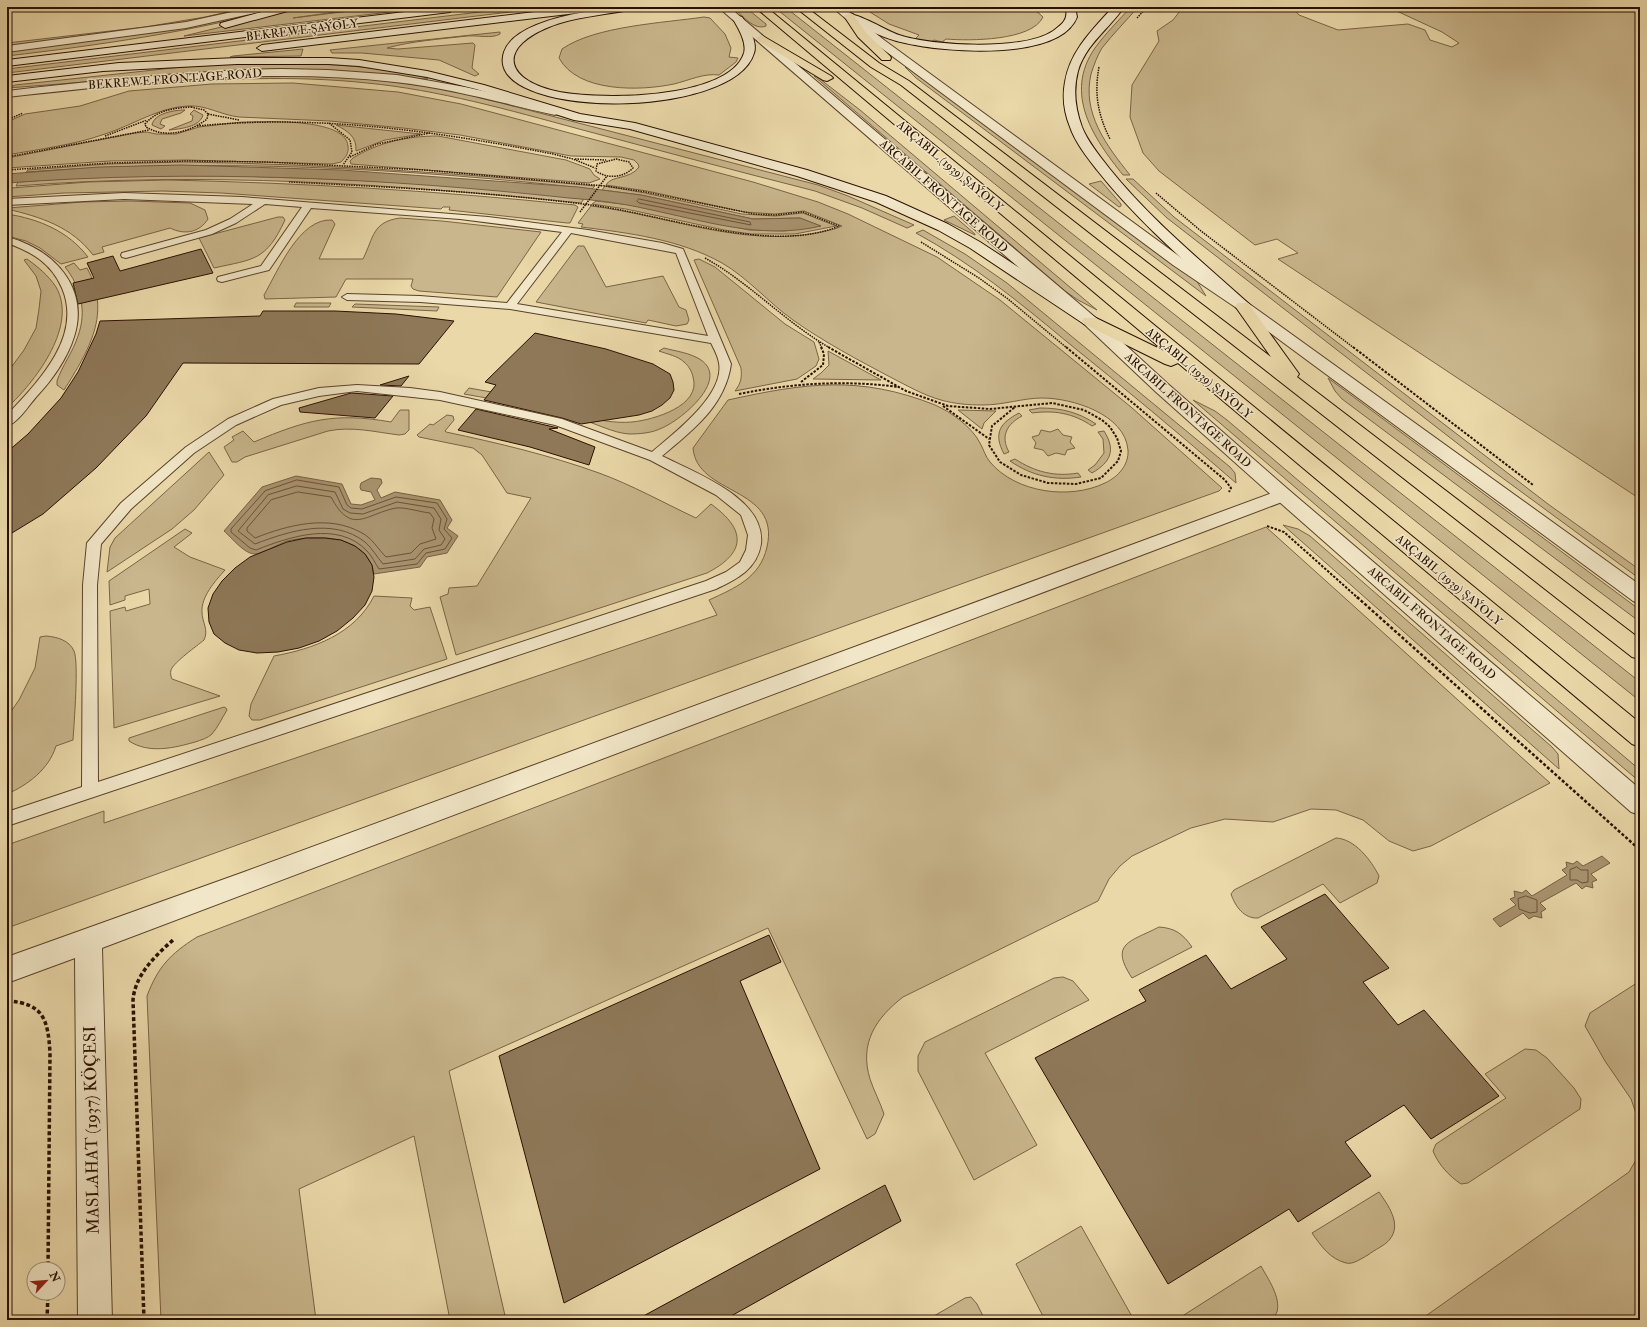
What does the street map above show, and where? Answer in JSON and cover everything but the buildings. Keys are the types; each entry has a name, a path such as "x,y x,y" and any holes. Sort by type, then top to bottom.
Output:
{"main road":[{"path":"7,49 179,26 269,7"},
{"path":"7,62 187,33 235,23 291,7"},
{"name":"BEKREWE ŞAÝOLY","path":"7,81 34,76 600,7"},
{"path":"629,7 570,18 535,30 515,43 507,61 510,71 521,81 546,92 590,99 628,100 686,92 720,81 738,70 744,64 750,50 747,38 736,18"},
{"name":"ARCABIL FRONTAGE ROAD","path":"723,7 1090,321 1162,388 1283,495 1640,804"},
{"path":"800,7 875,65 905,83 1640,651"},
{"path":"843,12 882,32 914,42 957,48 979,48 1017,45 1050,36 1065,28 1070,22 1072,16 1070,7"},
{"path":"1119,7 1087,43 1075,62 1070,83 1069,104 1076,127 1092,154 1123,193 1147,218 1243,306 1305,393"},
{"name":"ARÇABIL (1939) ŞAÝOLY","path":"762,8 1204,377 1640,737"},
{"name":"BEKREWE ŞAÝOLY","path":"7,62 459,9"},
{"path":"843,12 862,35 892,64 905,83"},
{"path":"843,12 880,42 1159,248 1243,306 1640,596"},
{"path":"761,38 843,88 867,97"},
{"path":"104,68 270,60 359,63 427,74 527,100 578,117 631,126 795,171 881,199 943,227 975,245 1090,321 1204,377"},
{"name":"BEKREWE FRONTAGE ROAD","path":"7,94 202,74 263,72 335,74 375,76 444,86 578,117"},
{"path":"7,970 244,884 1283,495"},
{"name":"MASLAHAT (1937) KÖÇESI","path":"88,940 95,1320"}],"lane":[{"path":"7,202 122,196 167,196 308,205 440,215 568,231 662,246 680,251 714,340 725,364 724,377 717,396 695,420 654,457"},
{"path":"126,255 209,232 233,221 262,202"},
{"path":"222,278 265,268 308,205"},
{"path":"510,306 568,231"},
{"path":"7,240 39,253 57,270 68,286 74,306 67,345 38,389 7,422"},
{"path":"347,297 420,299 510,306 640,326 714,340"},
{"path":"7,819 711,585 731,576 745,565 753,550 755,535 751,522 746,512 721,492 654,457 558,422 455,399 410,392 357,388 319,392 277,402 232,422 190,450 126,506 94,543 90,585 90,791"}],"path":[{"path":"1137,19 1147,7"},
{"path":"1102,60 1095,92 1103,127 1114,145"},
{"path":"93,140 147,120 161,112 183,108 198,108 208,114 241,120 329,123 430,133 570,158 629,162 633,168 626,174 607,176 599,174 595,168 570,158"},
{"path":"197,126 207,119 208,114"},
{"path":"147,120 145,124 149,130"},
{"path":"7,157 149,130 171,132 197,126 241,120"},
{"path":"329,123 349,137 352,147 350,157"},
{"path":"342,166 350,157 368,147 386,141 430,133"},
{"path":"595,168 602,162 609,160"},
{"path":"7,170 109,163 186,161 424,170 600,185 646,192 744,213 775,215 803,212 839,226 794,235 750,235 597,206 489,195 288,182"},
{"path":"588,201 607,176"},
{"path":"1151,189 1201,231 1533,485"},
{"path":"680,251 699,256 718,265 741,281 789,322 901,388 941,404 989,439"},
{"path":"801,382 824,365 824,354 819,341"},
{"path":"717,396 731,395 801,382 847,382 901,388"},
{"path":"941,404 976,409 1056,403 1085,410 1098,417 1115,434 1121,452 1118,461 1104,476 1078,485 1051,484 1023,477 998,461 992,452 988,434 996,419 1015,407"},
{"path":"1262,527 1276,528 1284,532 1640,850"},
{"path":"144,1320 133,1019 134,993 144,971 160,951 177,936"},
{"path":"7,1001 18,1001 33,1005 42,1013 48,1027 50,1053 48,1261"},
{"path":"48,1301 48,1320"}],"shaded area":[{"path":"250,7 263,7 200,20 104,35 7,46 7,43 145,27 205,17"},
{"path":"283,7 180,31 7,56 7,52 262,11"},
{"path":"304,7 371,7 293,18 383,7 433,7 184,36"},
{"path":"521,7 551,7 7,73 7,69"},
{"path":"745,7 766,24 766,26 762,27 753,24 744,18 734,8"},
{"path":"774,7 785,7 1640,682 1640,701"},
{"path":"862,7 1032,7 1043,17 1037,25 1014,35 999,38 969,40 946,39 942,42 934,40 931,42 915,39 919,35 889,24"},
{"path":"1131,7 1138,7 1102,48 1094,64 1089,88 1090,102 1098,128 1130,175 1123,175 1112,161 1093,131 1086,115 1082,99 1082,82 1086,65 1095,48"},
{"path":"1183,7 1292,7 1299,15 1338,30 1408,24 1425,30 1430,40 1452,47 1459,43 1442,32 1388,7 1640,7 1640,499 1278,259 1298,253 1277,239 1255,245 1159,171 1143,153 1130,117 1132,85 1159,41 1157,31 1173,20"},
{"path":"704,17 710,18 725,34 731,48 729,57 738,58 736,62 719,75 702,76 674,84 645,88 611,87 580,78 568,69 559,58 562,49 576,41 592,35 611,30"},
{"path":"500,32 500,34 489,37 467,36 437,39 387,48 398,49 473,43 475,45 472,68 479,74 475,76 439,60 362,53 332,53 330,50"},
{"path":"303,49 301,56 230,57 233,56"},
{"path":"242,63 299,63 355,66 411,74 428,79 272,70 240,70 8,88 15,85 191,66"},
{"path":"905,67 908,67 1191,276 1198,283 1206,296 916,78"},
{"path":"256,74 372,79 438,88 474,96 818,185 848,196 914,225 907,228 862,208 815,191 500,108 421,90 367,83 311,79 199,81 143,85 154,81"},
{"path":"814,76 860,110 1097,310 1065,291"},
{"path":"293,83 398,92 461,104 753,182 818,202 848,214 937,257 1000,300 1131,407 1222,488 1219,491 7,928 7,845 104,811 104,823 717,615 709,600 745,581 759,567 764,558 767,547 768,527 762,513 751,502 708,475 698,464 693,448 728,400 782,389 832,385 882,389 908,395 935,405 960,421 972,431 988,460 1001,472 1014,481 1029,487 1044,490 1060,492 1091,488 1105,483 1118,474 1127,461 1128,450 1125,437 1118,427 1095,410 1068,401 1042,398 983,405 957,403 934,398 854,358 817,336 784,313 732,269 706,255 689,248 653,238 581,227 583,224 578,223 591,206 619,210 731,233 759,236 788,236 816,233 842,226 804,211 775,214 744,212 647,191 606,185 612,180 626,176 635,171 639,167 634,160 621,157 571,156 460,135 403,128 330,121 239,117 195,106 178,107 157,113 93,138 7,155 7,122 25,114 80,106 129,91 212,84"},
{"path":"185,110 181,113 162,119 160,124 165,126 161,129 152,125 161,115"},
{"path":"194,110 203,115 198,122 189,127 169,130 192,121 193,116 190,114"},
{"path":"242,122 302,123 333,130 343,137 348,146 348,153 341,162 332,164 187,160 110,161 7,168 7,158 135,133 147,132 156,134 176,134 199,127"},
{"path":"336,125 421,134 385,140 356,151 355,142 351,135"},
{"path":"438,136 566,160 590,169 594,175 600,179 589,183 351,164 350,161 363,152 383,144 416,137"},
{"path":"184,162 390,170 595,186 592,189 452,176 309,167 167,166 26,172 28,170 108,164"},
{"path":"173,175 379,181 482,188 584,199 581,203 369,185 228,180 87,182 16,186 18,182 91,177"},
{"path":"1126,179 1133,179 1174,217 1548,504 1640,570 1640,579 1493,471 1167,218"},
{"path":"168,180 372,188 524,200 575,205 578,207 570,223 567,223 449,210 450,207 443,207 441,209 221,193 163,191 64,193 7,197 7,188 88,182"},
{"path":"1101,181 1121,204 1121,206 1119,207 1089,184"},
{"path":"605,186 742,214 775,216 803,213 836,226 795,234 751,234 724,230 626,209 592,204 596,201 631,205 749,230 784,231 820,226 800,218 753,219 641,195 602,190"},
{"path":"130,201 190,203 205,210 208,219 196,230 181,232 170,228 102,247 104,252 93,255 85,245 66,230 55,224 7,209 82,202"},
{"path":"7,214 30,219 62,233 88,257 61,264 40,248 26,241 7,236"},
{"path":"954,216 975,234 975,235 944,220"},
{"path":"278,217 283,217 285,220 272,244 265,251 249,260 214,268 199,238"},
{"path":"400,218 541,232 497,297 419,291 413,289 411,286 413,279 346,279 336,297 265,299 264,295 283,260 291,248 309,228 320,222 332,220 335,224 319,259 363,259 372,237 379,227 391,220"},
{"path":"923,230 965,254 1007,283 1230,467 1235,473 1236,483 1012,297 956,257 916,233"},
{"path":"578,246 584,246 606,287 663,276 679,307 686,310 689,320 687,324 676,326 648,320 646,323 536,302"},
{"path":"27,259 43,272 56,287 61,302 62,318 58,334 42,366 21,394 10,405 7,405 7,373 24,350 36,328 39,309 41,291 36,276 24,260"},
{"path":"699,259 715,267 785,324 814,342 819,359 816,366 797,379 735,391 741,380 741,368 694,260"},
{"path":"74,263 80,270 87,268 94,285 97,300 97,316 89,346 64,390 57,385 57,381 76,342 81,327 82,317 79,291 65,267"},
{"path":"296,303 331,303 329,307 294,307"},
{"path":"355,304 439,307 437,311 352,307"},
{"path":"664,348 688,354 701,360 708,368 710,378 700,398 680,417 658,430 650,432 633,434 623,433 551,411 464,394 469,388 529,399 580,415 606,421 641,421 663,415 674,410 690,396 694,387 693,375 687,365 679,358 659,351"},
{"path":"828,351 881,380 813,379 829,365"},
{"path":"1328,378 1640,610 1640,622 1342,399 1335,391"},
{"path":"1193,400 1215,411 1227,420 1640,770 1640,782"},
{"path":"1040,408 1055,409 1083,416 1096,424 1092,426 1078,418 1056,412 1032,413 1029,410"},
{"path":"400,410 409,410 409,430 405,434 399,435 355,429 328,431 245,457 237,462 232,462 224,447 234,440 232,437 243,431 254,442 289,428 321,420 353,418 391,422"},
{"path":"958,410 996,411 984,423 982,429"},
{"path":"1019,413 1022,416 1012,423 1006,431 1005,441 1009,452 1004,454 999,440 1000,429 1007,421"},
{"path":"447,415 453,416 454,420 445,431 446,432 523,450 599,473 648,494 696,518 711,504 723,514 731,523 736,532 737,541 735,549 720,565 707,573 456,655 440,597 448,594 449,588 477,586 531,498 507,493 482,455 473,448 419,437 417,435 430,424 433,425"},
{"path":"1058,429 1063,435 1072,437 1070,442 1075,448 1067,450 1065,455 1056,453 1048,456 1043,450 1034,448 1036,443 1032,437 1039,435 1041,430 1050,432"},
{"path":"1104,431 1110,444 1110,455 1104,464 1092,473 1088,470 1095,465 1104,453 1103,439 1098,432"},
{"path":"209,452 224,475 194,510 172,529 107,572 110,547 115,538"},
{"path":"1015,459 1030,467 1045,472 1053,474 1078,473 1081,477 1053,478 1035,474 1010,461"},
{"path":"1283,525 1298,529 1310,536 1552,747 1558,754 1559,769"},
{"path":"1266,527 1550,783 1431,846 1413,851 1389,841 1363,820 1336,810 1311,809 1273,822 1225,819 1191,828 1132,856 1120,866 1109,879 1098,901 903,997 893,1005 872,1032 868,1043 867,1066 870,1079 884,1114 875,1134 867,1139 768,928 449,1071 506,1320 450,1320 414,1136 299,1189 316,1320 161,1320 147,996 161,969 179,949 197,937"},
{"path":"185,529 192,533 174,547 190,557 225,570 213,584 206,595 202,606 202,616 206,629 204,640 176,663 171,670 171,676 172,679 220,696 114,728 110,611 125,607 126,611 150,604 149,589 125,596 125,600 110,605 109,581"},
{"path":"374,596 412,598 410,606 414,610 430,607 447,659 260,720 252,720 249,716 251,704 274,656 303,649 332,638 356,620 366,609"},
{"path":"40,637 54,637 66,642 74,651 76,680 73,740 56,746 48,762 37,775 23,786 7,794 7,717 19,700 35,668"},
{"path":"224,707 227,710 212,734 202,740 162,749 153,749 137,745 129,741 129,738"},
{"path":"1336,838 1350,842 1362,851 1372,863 1379,876 1377,883 1340,903 1323,884 1258,918 1253,918 1244,914 1235,903 1231,894 1234,890"},
{"path":"1159,927 1178,932 1192,947 1132,978 1122,957 1123,950 1132,940"},
{"path":"1063,977 1073,981 1089,1000 985,1053 1037,1145 974,1180 918,1071 918,1056 925,1042 1054,978"},
{"path":"1640,981 1640,1125 1631,1099 1605,1061 1585,1026 1590,1013"},
{"path":"1525,1049 1536,1050 1547,1058 1574,1088 1581,1099 1580,1109 1468,1183 1461,1184 1448,1173 1438,1161 1433,1151 1436,1144 1506,1098 1485,1074"},
{"path":"1640,1153 1640,1320 1420,1320 1629,1172"},
{"path":"1379,1192 1390,1209 1394,1221 1395,1227 1390,1239 1368,1255 1352,1263 1346,1263 1335,1258 1322,1247 1312,1233"},
{"path":"1081,1226 1134,1320 1045,1320 1016,1264"},
{"path":"1261,1266 1276,1294 1278,1306 1277,1312 1271,1320 1176,1320"},
{"path":"971,1297 977,1304 985,1320 927,1320 965,1298"}],"water":[{"path":"182,165 341,170 578,187 641,195 753,219 800,218 821,226 799,230 755,230 712,223 618,203 429,185 359,181 218,176 77,179 7,183 7,174 99,167"},
{"path":"296,476 342,484 351,504 361,505 375,500 371,492 361,490 360,487 361,483 371,478 381,479 382,483 377,490 381,498 395,492 440,500 452,520 447,528 458,536 447,553 427,557 420,567 374,574 370,561 362,551 340,540 327,538 299,539 287,541 263,552 252,554 243,549 224,531 262,487"},
{"path":"1602,856 1610,863 1591,874 1597,880 1592,882 1593,888 1586,886 1582,889 1576,883 1540,903 1546,909 1541,912 1542,918 1534,916 1529,919 1523,913 1500,927 1493,919 1516,905 1510,899 1515,897 1514,891 1522,893 1526,890 1532,896 1567,875 1562,870 1567,867 1566,862 1573,864 1577,861 1583,866"}]}
